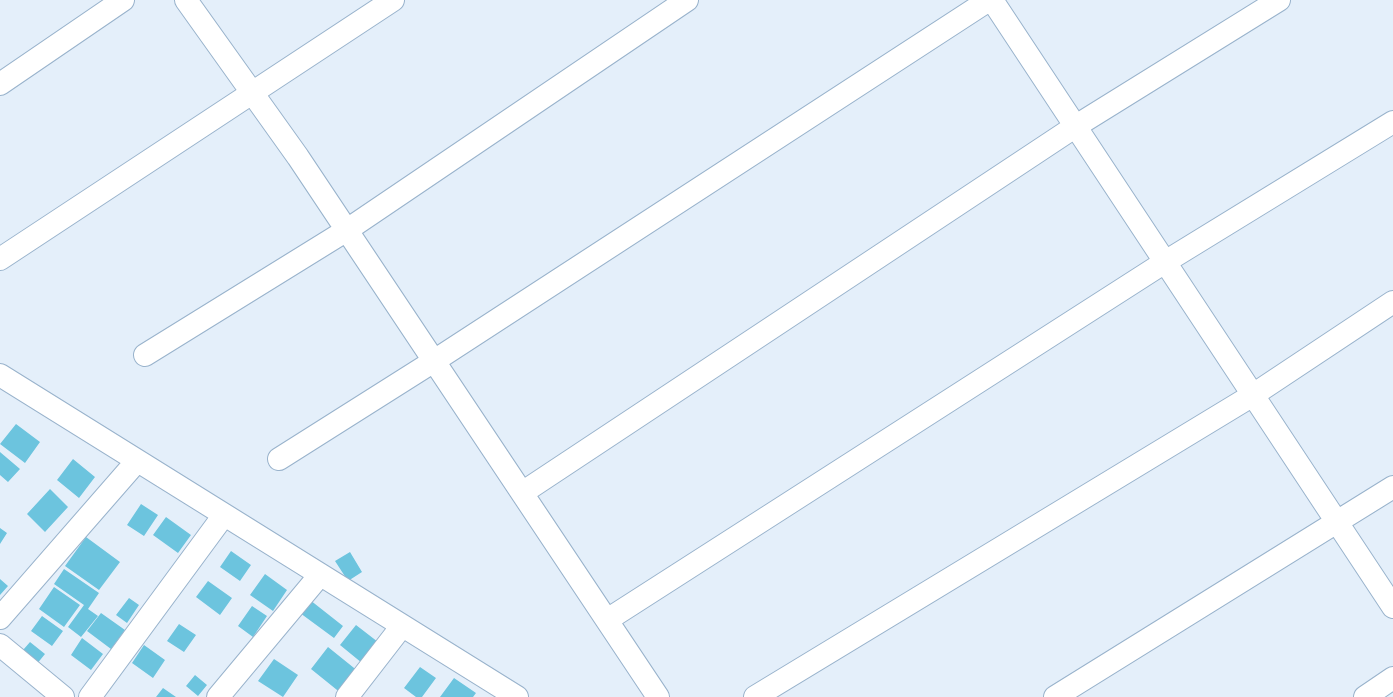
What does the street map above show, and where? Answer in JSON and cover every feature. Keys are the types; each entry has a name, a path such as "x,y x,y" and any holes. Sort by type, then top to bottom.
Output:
{"street":[{"path":"0,84 123,0"},
{"path":"186,0 347,230 658,697"},
{"path":"0,259 393,0"},
{"path":"145,355 347,230 687,0"},
{"path":"279,459 434,361 991,0 1393,607"},
{"path":"522,493 1076,126 1279,0"},
{"path":"607,620 1165,262 1393,122"},
{"path":"755,697 1253,395 1393,302"},
{"path":"0,375 402,626 502,693"},
{"path":"0,618 137,461"},
{"path":"1055,697 1393,487"},
{"path":"90,697 224,515"},
{"path":"218,697 320,575"},
{"path":"347,697 402,626"},
{"path":"0,644 63,697"},
{"path":"1365,697 1393,678"}],"building":[{"path":"16,424 40,442 25,463 0,444"},
{"path":"0,452 20,469 8,482 0,475"},
{"path":"73,459 95,477 79,498 57,480"},
{"path":"50,489 68,507 45,532 27,514"},
{"path":"141,504 158,515 144,536 127,525"},
{"path":"166,517 191,535 178,553 153,535"},
{"path":"0,528 7,533 0,544"},
{"path":"86,537 120,562 99,590 65,566"},
{"path":"231,551 251,565 240,581 220,567"},
{"path":"350,552 362,572 348,581 335,561"},
{"path":"64,569 99,593 88,609 98,616 81,637 68,627 84,605 54,584"},
{"path":"265,574 287,590 273,611 250,595"},
{"path":"0,579 8,586 0,595"},
{"path":"208,581 232,598 220,615 196,597"},
{"path":"54,587 80,605 64,627 39,609"},
{"path":"129,598 139,605 127,623 116,615"},
{"path":"310,600 343,626 334,638 300,613"},
{"path":"252,606 267,616 253,637 238,626"},
{"path":"101,613 125,630 111,649 87,631"},
{"path":"42,616 63,631 52,646 31,631"},
{"path":"179,624 196,635 184,652 167,641"},
{"path":"356,625 378,642 362,663 340,645"},
{"path":"82,638 103,654 91,670 71,655"},
{"path":"30,642 45,654 32,670 17,657"},
{"path":"144,645 165,660 153,678 132,663"},
{"path":"328,647 359,672 342,694 311,669"},
{"path":"274,659 298,675 283,697 258,681"},
{"path":"420,667 436,678 422,697 416,697 404,688"},
{"path":"195,675 207,685 198,696 186,686"},
{"path":"454,678 476,693 473,697 440,697"},
{"path":"163,688 176,697 156,697"}]}
